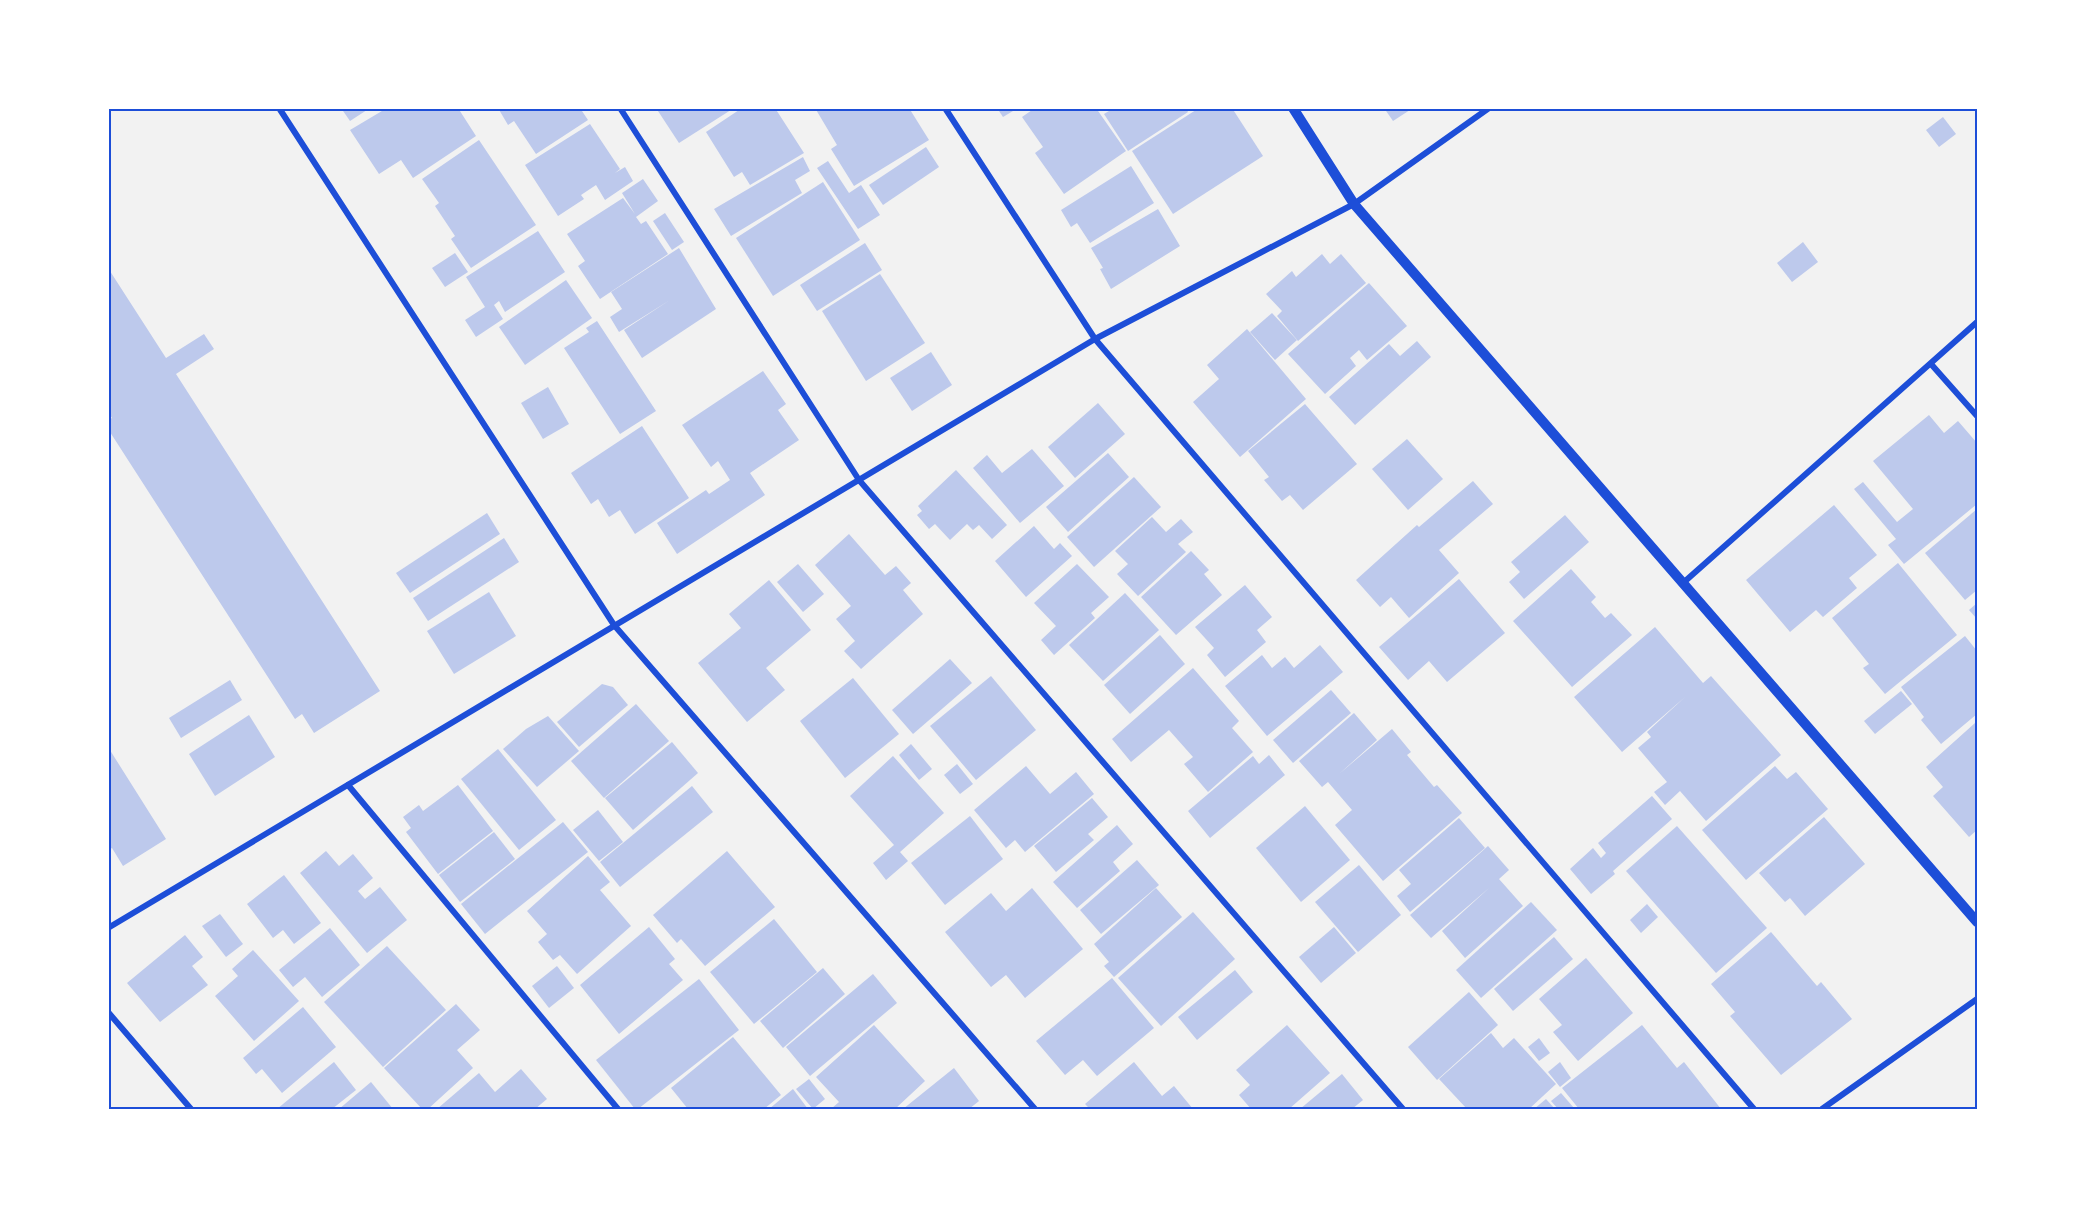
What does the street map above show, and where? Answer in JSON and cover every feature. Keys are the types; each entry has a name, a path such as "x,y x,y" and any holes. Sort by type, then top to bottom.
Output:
{"street":[{"path":"279,108 614,625 1035,1109"},
{"path":"620,108 859,480 1403,1109"},
{"path":"945,108 1095,339 1754,1109"},
{"path":"1293,108 1354,204 1977,922"},
{"path":"108,928 1095,339 1354,204 1489,108"},
{"path":"1683,583 1977,322"},
{"path":"1931,363 1977,417"},
{"path":"348,784 618,1109"},
{"path":"1822,1109 1977,999"},
{"path":"108,1012 191,1109"}],"building":[{"path":"341,108 370,108 350,121"},
{"path":"387,108 458,108 476,136 413,178 401,160 379,174 350,130"},
{"path":"498,108 580,108 588,120 536,154 514,121 508,125"},
{"path":"656,108 734,108 679,143"},
{"path":"742,108 775,108 804,153 750,185 742,172 734,177 706,132"},
{"path":"815,108 909,108 929,140 854,186 831,149 837,145"},
{"path":"997,108 1018,108 1003,117"},
{"path":"1035,108 1096,108 1126,151 1064,194 1035,153 1043,147 1022,117"},
{"path":"1114,108 1186,108 1188,112 1128,151 1104,114"},
{"path":"1199,108 1232,108 1263,156 1173,214 1132,151"},
{"path":"1384,108 1413,108 1393,121"},
{"path":"1943,117 1956,134 1939,147 1926,130"},
{"path":"590,124 620,169 615,173 625,167 633,181 605,200 596,185 581,195 584,199 558,216 525,165"},
{"path":"479,140 536,225 471,268 451,239 455,236 435,206 439,203 422,179"},
{"path":"926,147 939,167 883,205 869,185"},
{"path":"803,157 810,171 795,180 802,193 731,236 714,209"},
{"path":"828,161 849,193 861,185 880,215 858,229 817,168"},
{"path":"1131,166 1154,203 1090,243 1077,223 1071,227 1061,210"},
{"path":"643,179 658,201 636,217 641,224 646,221 668,254 600,299 578,266 585,261 567,234 623,198 635,214 622,193"},
{"path":"823,182 860,240 773,296 736,238"},
{"path":"1158,209 1180,246 1111,289 1100,269 1103,268 1091,248"},
{"path":"665,213 684,242 672,250 653,221"},
{"path":"538,231 565,272 505,312 499,301 494,305 503,319 476,337 465,320 485,307 466,277"},
{"path":"1803,242 1818,262 1792,282 1777,263"},
{"path":"865,243 882,270 817,311 800,285"},
{"path":"679,248 716,309 642,358 624,330 670,300 619,332 610,317 622,309 611,292"},
{"path":"455,253 468,272 445,287 432,268"},
{"path":"1322,254 1330,264 1341,254 1366,283 1298,341 1277,316 1282,311 1266,294 1292,271 1296,277"},
{"path":"108,268 166,358 204,334 214,349 176,374 380,691 314,733 302,714 295,719 108,429 108,420 112,418 108,412"},
{"path":"880,274 925,343 866,381 822,311"},
{"path":"566,280 592,318 525,365 499,327"},
{"path":"1369,283 1407,326 1367,360 1359,350 1350,358 1356,366 1325,394 1288,354"},
{"path":"1272,313 1297,340 1275,360 1250,332"},
{"path":"597,321 656,411 620,434 564,348 589,332 586,328"},
{"path":"1247,329 1306,399 1240,457 1193,402 1219,379 1207,365"},
{"path":"1417,341 1431,357 1355,425 1329,397 1389,344 1400,356"},
{"path":"931,352 952,385 912,411 890,378"},
{"path":"763,371 786,404 778,410 799,440 750,473 765,495 677,554 657,523 706,490 709,494 730,480 718,461 711,467 682,425"},
{"path":"548,387 569,424 543,439 521,403"},
{"path":"1098,403 1125,434 1075,478 1048,447"},
{"path":"1305,404 1357,464 1303,510 1290,495 1282,501 1264,480 1269,477 1248,451"},
{"path":"1929,415 1944,433 1958,421 1977,443 1977,504 1904,564 1888,545 1896,539 1854,489 1863,482 1897,522 1913,509 1873,461"},
{"path":"642,426 689,498 635,534 620,510 609,517 598,499 591,504 571,473"},
{"path":"1407,439 1443,479 1408,510 1372,469"},
{"path":"1032,449 1064,486 1020,523 973,468 987,455 1002,473"},
{"path":"1108,453 1129,477 1068,532 1046,507"},
{"path":"956,470 1007,525 992,539 979,525 973,530 967,524 950,540 935,524 929,529 917,515 922,511 918,506"},
{"path":"1134,477 1161,507 1094,567 1067,537"},
{"path":"1473,481 1493,504 1439,550 1459,573 1409,618 1391,597 1380,607 1356,580 1417,525 1419,527"},
{"path":"1834,505 1877,555 1849,578 1857,588 1823,617 1816,610 1790,632 1746,580"},
{"path":"1977,509 1977,590 1965,600 1925,553"},
{"path":"487,513 500,534 410,593 396,573"},
{"path":"1565,515 1589,542 1524,599 1509,582 1520,572 1511,562"},
{"path":"1152,517 1166,532 1181,519 1193,532 1178,544 1186,552 1138,596 1117,574 1128,564 1115,551"},
{"path":"1034,526 1054,549 1060,543 1072,556 1026,597 995,561"},
{"path":"849,534 885,575 896,566 911,583 903,590 923,614 861,669 844,651 855,641 836,619 851,606 815,565"},
{"path":"504,538 519,562 428,621 413,598"},
{"path":"1191,551 1209,570 1204,574 1222,595 1176,635 1141,597"},
{"path":"1898,563 1957,635 1885,694 1863,668 1869,664 1832,618"},
{"path":"798,564 824,594 803,612 777,582"},
{"path":"1077,564 1109,597 1091,613 1095,618 1054,655 1041,640 1056,626 1034,603"},
{"path":"1571,569 1596,597 1591,602 1605,618 1611,613 1632,635 1572,687 1513,621"},
{"path":"1459,579 1505,633 1447,682 1429,661 1408,680 1379,647"},
{"path":"769,580 811,630 766,668 785,690 747,722 698,663 741,628 729,614"},
{"path":"1245,585 1272,617 1257,630 1266,642 1225,677 1207,655 1214,648 1195,627"},
{"path":"489,592 516,636 454,674 427,631"},
{"path":"1125,593 1159,630 1103,681 1069,645"},
{"path":"1977,603 1977,619 1969,610"},
{"path":"1655,627 1703,683 1711,676 1781,755 1706,821 1680,791 1665,805 1654,792 1667,782 1638,748 1651,737 1647,732 1685,697 1622,752 1574,697"},
{"path":"1160,635 1185,664 1130,714 1104,685"},
{"path":"1965,636 1977,651 1977,714 1941,744 1921,720 1924,717 1901,687"},
{"path":"1320,645 1343,672 1267,736 1225,686 1262,655 1272,668 1285,657 1294,668"},
{"path":"950,659 972,683 913,734 892,710"},
{"path":"1193,668 1239,721 1232,728 1253,752 1208,792 1184,764 1193,757 1169,730 1131,762 1112,739"},
{"path":"991,676 1036,730 976,780 930,726"},
{"path":"853,678 899,734 845,778 800,721"},
{"path":"230,680 242,700 181,738 169,718"},
{"path":"602,684 613,687 628,705 579,747 557,722"},
{"path":"1331,690 1351,713 1293,763 1273,740"},
{"path":"1901,691 1912,704 1875,734 1864,721"},
{"path":"636,704 669,741 604,798 571,761"},
{"path":"1354,713 1377,740 1339,774 1392,729 1411,752 1407,755 1434,787 1437,785 1462,813 1383,881 1335,825 1352,810 1328,782 1322,787 1299,761"},
{"path":"249,715 275,757 215,796 189,754"},
{"path":"548,716 579,751 537,787 503,749 526,729"},
{"path":"1975,723 1977,724 1977,830 1969,837 1933,796 1943,787 1926,767"},
{"path":"672,742 698,773 633,830 605,798"},
{"path":"911,744 932,769 919,780 899,755"},
{"path":"108,747 166,839 123,866 112,848 108,850"},
{"path":"498,749 556,820 519,850 461,779"},
{"path":"1269,755 1285,775 1210,838 1188,811 1253,756 1259,764"},
{"path":"893,756 944,813 900,852 908,861 886,880 873,863 894,845 850,796"},
{"path":"957,764 973,784 960,794 944,775"},
{"path":"1026,766 1050,794 1076,772 1094,794 1025,852 1015,840 1006,848 974,810"},
{"path":"1775,766 1787,779 1796,772 1828,809 1746,880 1702,830"},
{"path":"458,785 493,831 438,874 406,832 411,828 403,817 419,805 423,811"},
{"path":"692,786 713,812 620,887 600,862"},
{"path":"1652,796 1672,819 1613,871 1615,874 1591,894 1570,869 1593,848 1601,858 1606,853 1598,843"},
{"path":"1092,798 1108,817 1088,834 1094,840 1056,872 1034,846"},
{"path":"1305,806 1350,860 1301,902 1256,848"},
{"path":"598,810 623,842 599,861 573,830"},
{"path":"970,816 1003,859 945,905 911,863"},
{"path":"1824,817 1865,864 1805,916 1790,898 1785,902 1759,873"},
{"path":"1459,818 1485,848 1410,912 1397,896 1411,884 1399,870"},
{"path":"563,822 588,852 485,934 461,904"},
{"path":"1117,825 1133,844 1113,862 1120,871 1077,908 1053,882"},
{"path":"1677,826 1767,928 1716,973 1626,871"},
{"path":"494,832 515,859 460,902 439,875"},
{"path":"1488,846 1509,870 1499,879 1523,906 1465,958 1442,931 1489,888 1431,938 1410,915"},
{"path":"326,851 339,866 353,854 373,878 358,891 365,899 380,887 407,920 367,953 300,873"},
{"path":"727,851 775,907 705,966 681,939 677,943 653,915"},
{"path":"588,856 610,882 600,890 631,926 577,974 560,955 553,960 538,942 547,934 527,911"},
{"path":"1137,860 1159,885 1101,934 1080,910"},
{"path":"1359,865 1401,915 1358,952 1315,902"},
{"path":"284,875 321,923 294,944 283,930 273,938 247,904"},
{"path":"1032,888 1083,949 1025,998 1006,975 991,987 945,932 991,893 1006,911"},
{"path":"1156,888 1182,917 1114,977 1104,966 1109,962 1094,944"},
{"path":"1531,902 1557,930 1481,998 1456,970"},
{"path":"1647,904 1658,917 1641,933 1630,920"},
{"path":"1193,912 1235,959 1161,1026 1118,978"},
{"path":"220,914 243,944 226,957 202,926"},
{"path":"774,919 817,972 754,1024 710,972"},
{"path":"649,927 675,959 669,964 683,980 619,1034 580,985"},
{"path":"1334,927 1356,953 1321,983 1299,957"},
{"path":"330,928 360,965 322,997 305,977 293,987 279,970"},
{"path":"1771,932 1817,986 1821,982 1852,1019 1781,1075 1730,1016 1735,1012 1711,984"},
{"path":"185,935 203,957 192,966 208,985 160,1022 127,983"},
{"path":"1554,937 1573,959 1513,1011 1494,989"},
{"path":"387,946 446,1010 383,1067 324,1002"},
{"path":"253,950 299,1001 254,1041 215,996 238,976 232,969"},
{"path":"1586,958 1633,1013 1578,1061 1553,1032 1562,1025 1539,999"},
{"path":"557,966 574,988 549,1008 532,986"},
{"path":"823,968 845,994 783,1048 760,1021"},
{"path":"1235,970 1253,992 1197,1040 1178,1017"},
{"path":"873,974 897,1003 810,1076 786,1047"},
{"path":"1112,978 1154,1028 1097,1076 1083,1060 1065,1075 1036,1041"},
{"path":"699,979 739,1030 638,1109 635,1109 596,1060"},
{"path":"1469,992 1498,1025 1437,1080 1408,1047"},
{"path":"456,1004 480,1030 457,1050 473,1068 428,1109 422,1109 384,1068"},
{"path":"303,1007 336,1047 282,1093 262,1069 256,1074 243,1058"},
{"path":"874,1025 925,1081 895,1109 831,1109 839,1102 816,1077"},
{"path":"1287,1025 1330,1073 1289,1109 1251,1109 1239,1095 1250,1085 1236,1070"},
{"path":"1642,1025 1677,1068 1684,1062 1721,1109 1579,1109 1562,1088"},
{"path":"1491,1033 1503,1048 1514,1038 1556,1084 1529,1109 1467,1109 1439,1079"},
{"path":"733,1037 781,1095 764,1109 688,1109 671,1088"},
{"path":"1539,1038 1550,1053 1539,1061 1528,1047"},
{"path":"334,1062 356,1090 332,1109 277,1109"},
{"path":"1134,1062 1162,1096 1174,1086 1193,1109 1090,1109 1085,1104"},
{"path":"1560,1062 1571,1078 1560,1087 1548,1072"},
{"path":"954,1068 979,1101 969,1109 903,1109"},
{"path":"521,1069 547,1099 535,1109 437,1109 479,1073 495,1092"},
{"path":"1342,1074 1363,1100 1352,1109 1300,1109"},
{"path":"809,1079 825,1099 813,1109 796,1089"},
{"path":"371,1082 393,1109 339,1109"},
{"path":"793,1089 808,1109 769,1109"},
{"path":"1561,1093 1573,1109 1558,1109 1551,1101"},
{"path":"1546,1099 1555,1109 1534,1109"}]}
